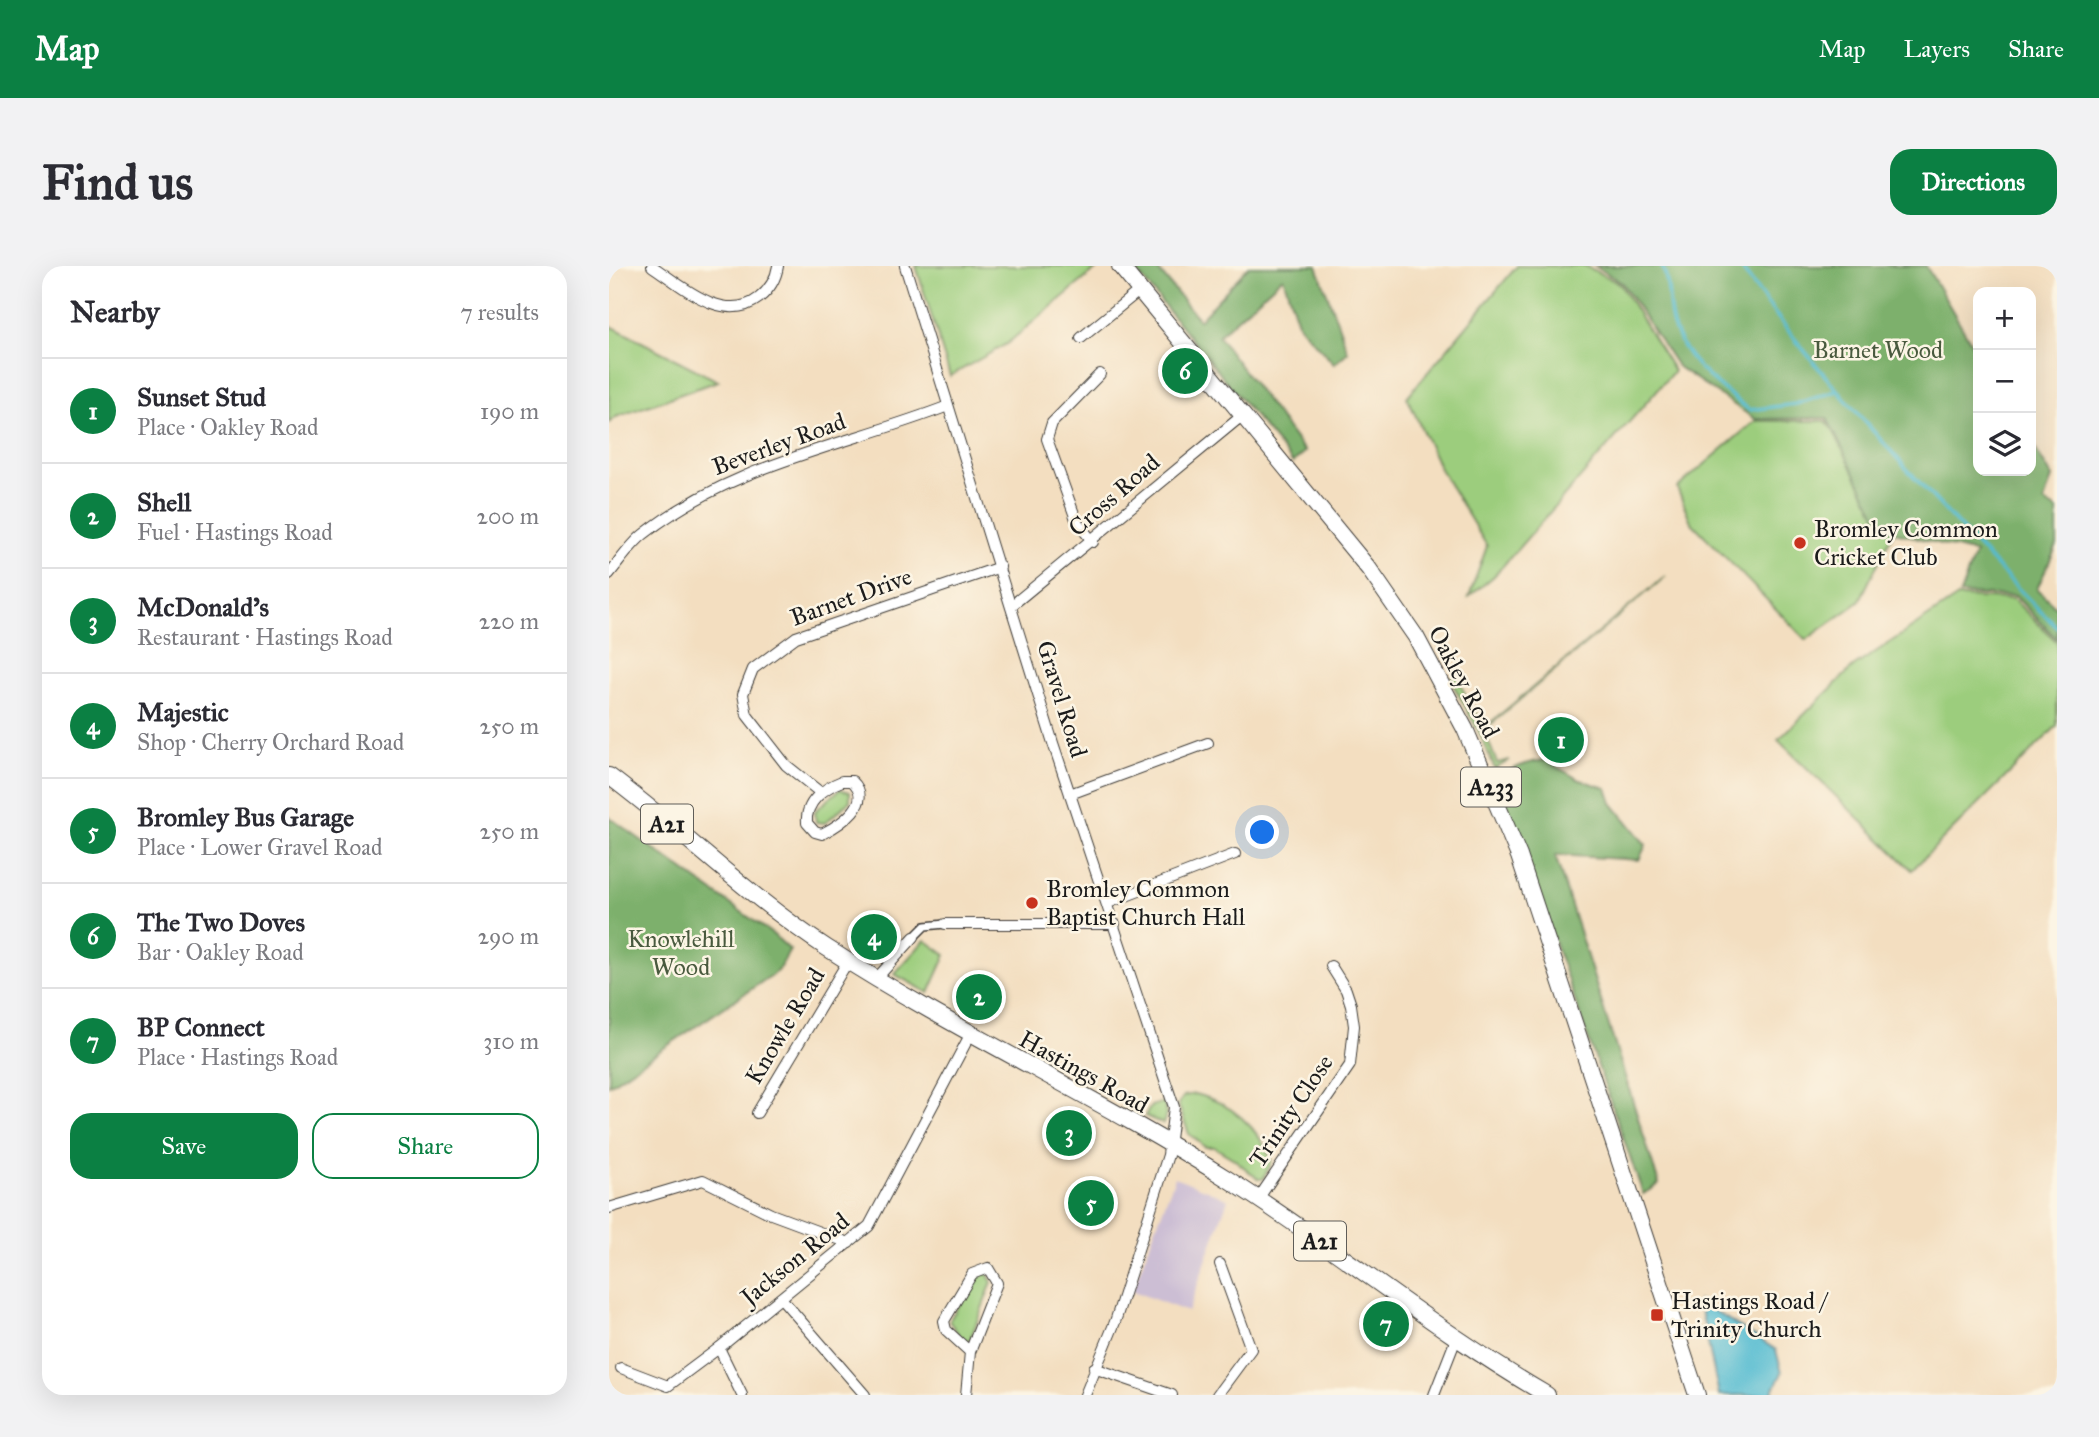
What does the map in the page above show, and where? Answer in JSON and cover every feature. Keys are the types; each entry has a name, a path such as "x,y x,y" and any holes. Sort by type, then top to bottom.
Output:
{"main road":[{"name":"Oakley Road","path":"1120,266 1392,600 1441,680 1465,729 1518,856 1697,1395"},
{"name":"Hastings Road","path":"609,776 778,914 848,961 970,1035 1169,1138 1457,1339 1547,1395"}],"street":[{"path":"652,266 722,308 744,308 762,296 772,284 778,266"},
{"name":"Gravel Road","path":"905,266 1070,793 1174,1107 1169,1138 1115,1322 1085,1395"},
{"path":"1081,338 1140,290"},
{"path":"1093,542 1077,522 1047,439 1052,423 1100,374"},
{"name":"Beverley Road","path":"609,574 642,535 727,481 794,455 948,405"},
{"name":"Cross Road","path":"1011,607 1093,542 1243,415"},
{"name":"Barnet Drive","path":"821,793 786,765 747,715 743,694 753,669 796,637 1000,567"},
{"path":"1070,793 1208,743"},
{"path":"852,780 861,794 856,807 822,834 809,827 806,815 821,793 831,786 852,780"},
{"path":"1108,904 1235,854"},
{"path":"876,979 925,926 1115,924"},
{"name":"Knowle Road","path":"757,1113 848,961"},
{"name":"Trinity Close","path":"1258,1199 1350,1065 1354,1026 1351,1005 1346,990 1331,966"},
{"name":"Jackson Road","path":"667,1390 869,1226 970,1035"},
{"path":"609,1208 703,1180 771,1214 849,1243"},
{"path":"1217,1395 1251,1349 1220,1264"},
{"path":"966,1395 970,1352 997,1283 988,1268 972,1274 944,1321 946,1330 970,1352"},
{"path":"781,1298 865,1395"},
{"path":"1434,1395 1457,1339"},
{"path":"719,1348 742,1395"},
{"path":"621,1368 667,1390"},
{"path":"1094,1368 1171,1395"}],"shaded area":[{"path":"1175,1177 1228,1199 1188,1312 1132,1291"}],"green space":[{"path":"916,266 1100,266 1008,343 950,376"},
{"path":"1132,266 1155,266 1199,320 1249,266 1317,266 1348,352 1334,364 1299,326 1283,277 1218,336 1305,452 1293,463"},
{"path":"1517,266 1586,266 1620,284 1674,371 1494,576 1469,597 1487,546 1441,471 1407,397"},
{"name":"Barnet Wood","path":"1595,266 1926,266 1973,346 1973,476 2036,476 2036,450 2052,477 2044,502 2057,510 2057,545 2037,589 2057,608 2057,639 2015,596 1960,594 1975,553 1883,529 1827,418 1755,419 1677,366 1622,283"},
{"path":"609,325 718,381 616,417 609,423"},
{"name":"Bromley Common Cricket Club","path":"1755,421 1826,421 1900,518 1859,602 1806,640 1691,522 1677,488"},
{"path":"1666,576 1484,730 1497,763 1510,760 1495,769 1479,732 1450,679 1455,675 1484,728"},
{"path":"1958,597 2013,599 2057,642 2057,726 1912,870 1778,740 1853,667"},
{"path":"1545,760 1580,780 1607,788 1612,803 1646,845 1639,860 1555,855 1659,1184 1643,1194 1498,782 1499,778 1515,768"},
{"path":"840,789 850,792 850,801 825,823 816,822 815,811"},
{"name":"Knowlehill Wood","path":"609,817 775,936 790,950 778,971 609,1085"},
{"path":"925,940 946,955 929,993 894,974"},
{"path":"1195,1094 1220,1103 1251,1127 1272,1162 1263,1179 1258,1179 1214,1147 1205,1147 1189,1134 1178,1104 1184,1096"},
{"path":"1164,1102 1166,1115 1163,1124 1145,1116 1151,1106"},
{"path":"987,1273 992,1282 970,1340 963,1340 949,1321 978,1274"}],"water":[{"path":"1699,1301 1776,1350 1782,1373 1771,1395 1719,1395"}],"waterway":[{"path":"1662,266 1667,280 1673,325 1686,352 1704,373 1749,410 1796,404 1837,391"},
{"path":"1740,266 1799,344 1906,468 1980,549 2057,627"}],"place":[{"name":"The Two Doves","path":"1185,371"},
{"name":"Bromley Common Cricket Club","path":"1800,543"},
{"name":"Sunset Stud","path":"1561,740"},
{"name":"Bromley Common Baptist Church Hall","path":"1032,903"},
{"name":"Majestic","path":"874,937"},
{"name":"Shell","path":"979,997"},
{"name":"McDonald's","path":"1069,1133"},
{"name":"Bromley Bus Garage","path":"1091,1203"},
{"name":"Hastings Road / Trinity Church","path":"1657,1315"},
{"name":"BP Connect","path":"1386,1324"}]}
